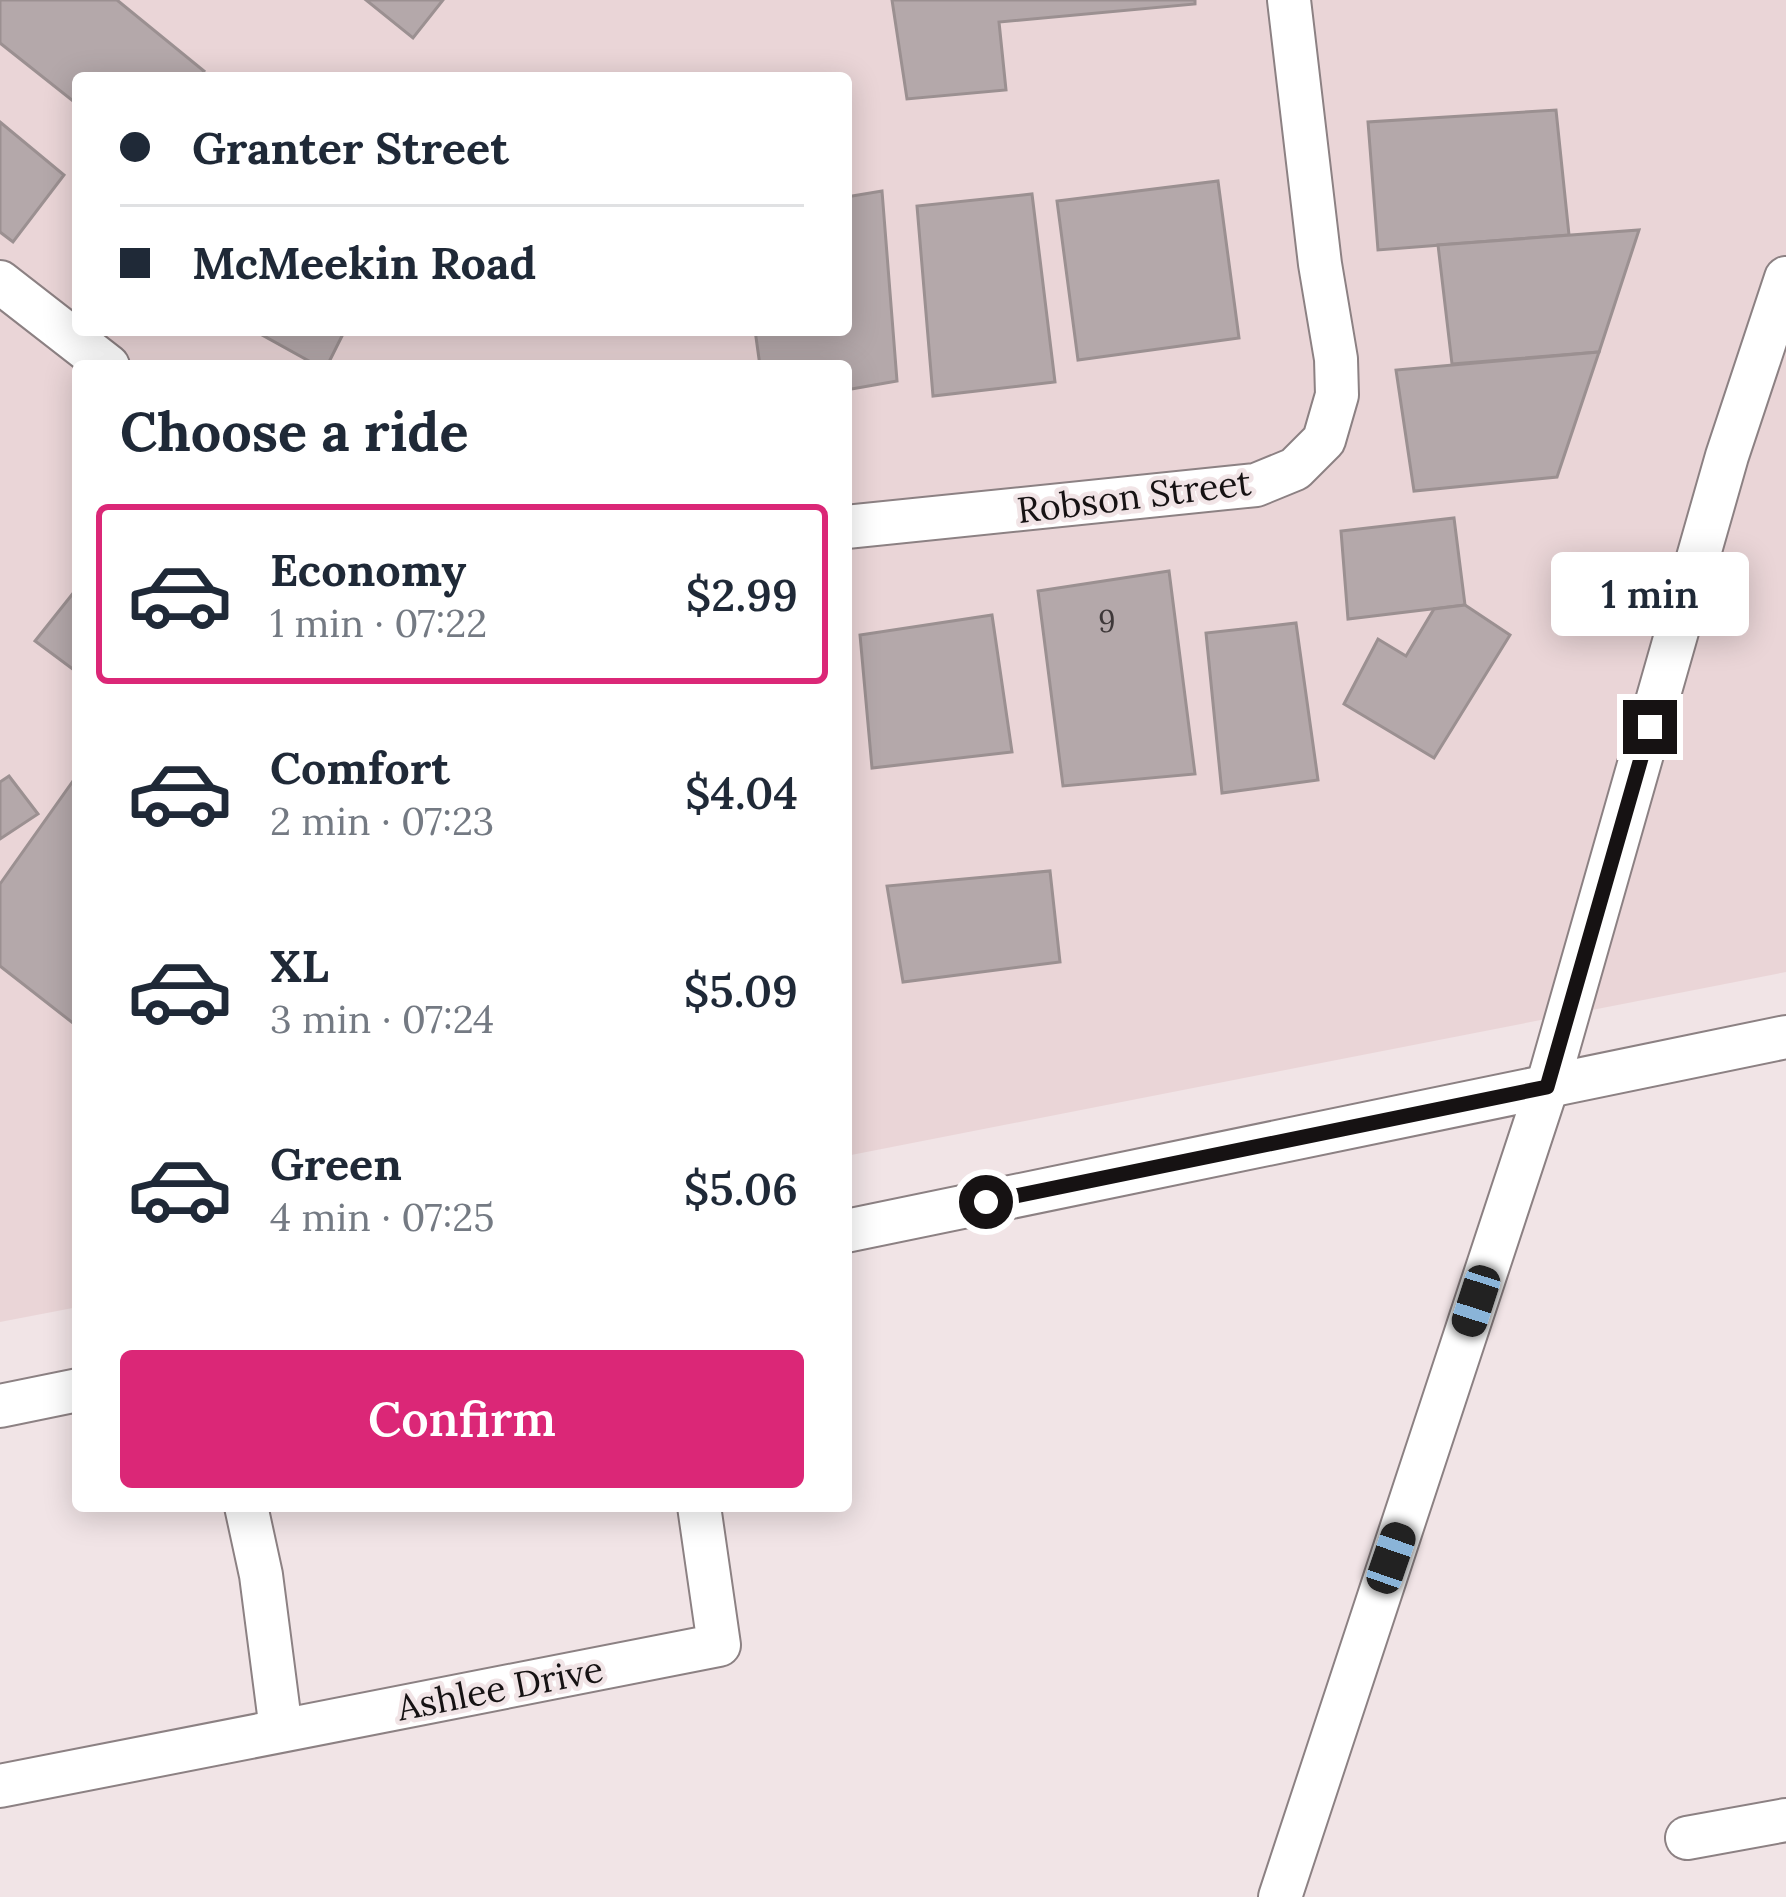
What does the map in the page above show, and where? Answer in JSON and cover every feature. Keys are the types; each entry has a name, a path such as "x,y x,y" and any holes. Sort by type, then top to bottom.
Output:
{"street":[{"name":"Robson Street","path":"852,526 1256,485 1295,469 1324,440 1336,395 1336,358 1320,264 1289,0"},
{"path":"1280,1897 1547,1087 1727,456 1786,278"},
{"path":"0,282 100,360"},
{"path":"852,1231 1786,1037"},
{"path":"0,1406 72,1391"},
{"path":"247,1512 261,1575 281,1730"},
{"name":"Ashlee Drive","path":"0,1786 718,1645 700,1512"},
{"path":"1687,1838 1786,1820"}],"shaded area":[{"path":"0,0 1786,0 1786,972 852,1155 852,360 72,360 72,1308 0,1322"}],"building":[{"path":"0,0 117,0 204,71 72,72 72,100 0,43"},
{"path":"366,0 443,0 413,38"},
{"path":"892,0 1195,0 1195,4 999,22 1006,90 907,99"},
{"path":"1556,110 1569,235 1378,250 1368,122"},
{"path":"0,122 64,175 13,242 0,232"},
{"path":"1218,181 1239,338 1078,360 1057,201"},
{"path":"882,191 897,381 852,389 852,360 759,360 756,336 852,336 852,196"},
{"path":"1032,194 1055,382 933,396 917,206"},
{"path":"1639,230 1599,352 1452,364 1438,245"},
{"path":"264,336 342,336 330,360 307,360"},
{"path":"1599,352 1557,477 1414,491 1396,370"},
{"path":"1454,518 1465,605 1348,619 1341,531"},
{"path":"1169,571 1195,774 1063,786 1038,591"},
{"path":"72,595 72,669 35,641"},
{"path":"1465,605 1510,635 1434,758 1344,704 1378,639 1406,656 1434,609"},
{"path":"992,615 1012,752 872,768 860,635"},
{"path":"1296,623 1318,780 1222,793 1206,633"},
{"path":"9,776 38,814 0,839 0,782"},
{"path":"72,782 72,1022 0,966 0,884"},
{"path":"1050,871 1060,962 903,982 887,886"}],"route":[{"path":"986,1202 1547,1087 1650,727"}]}
